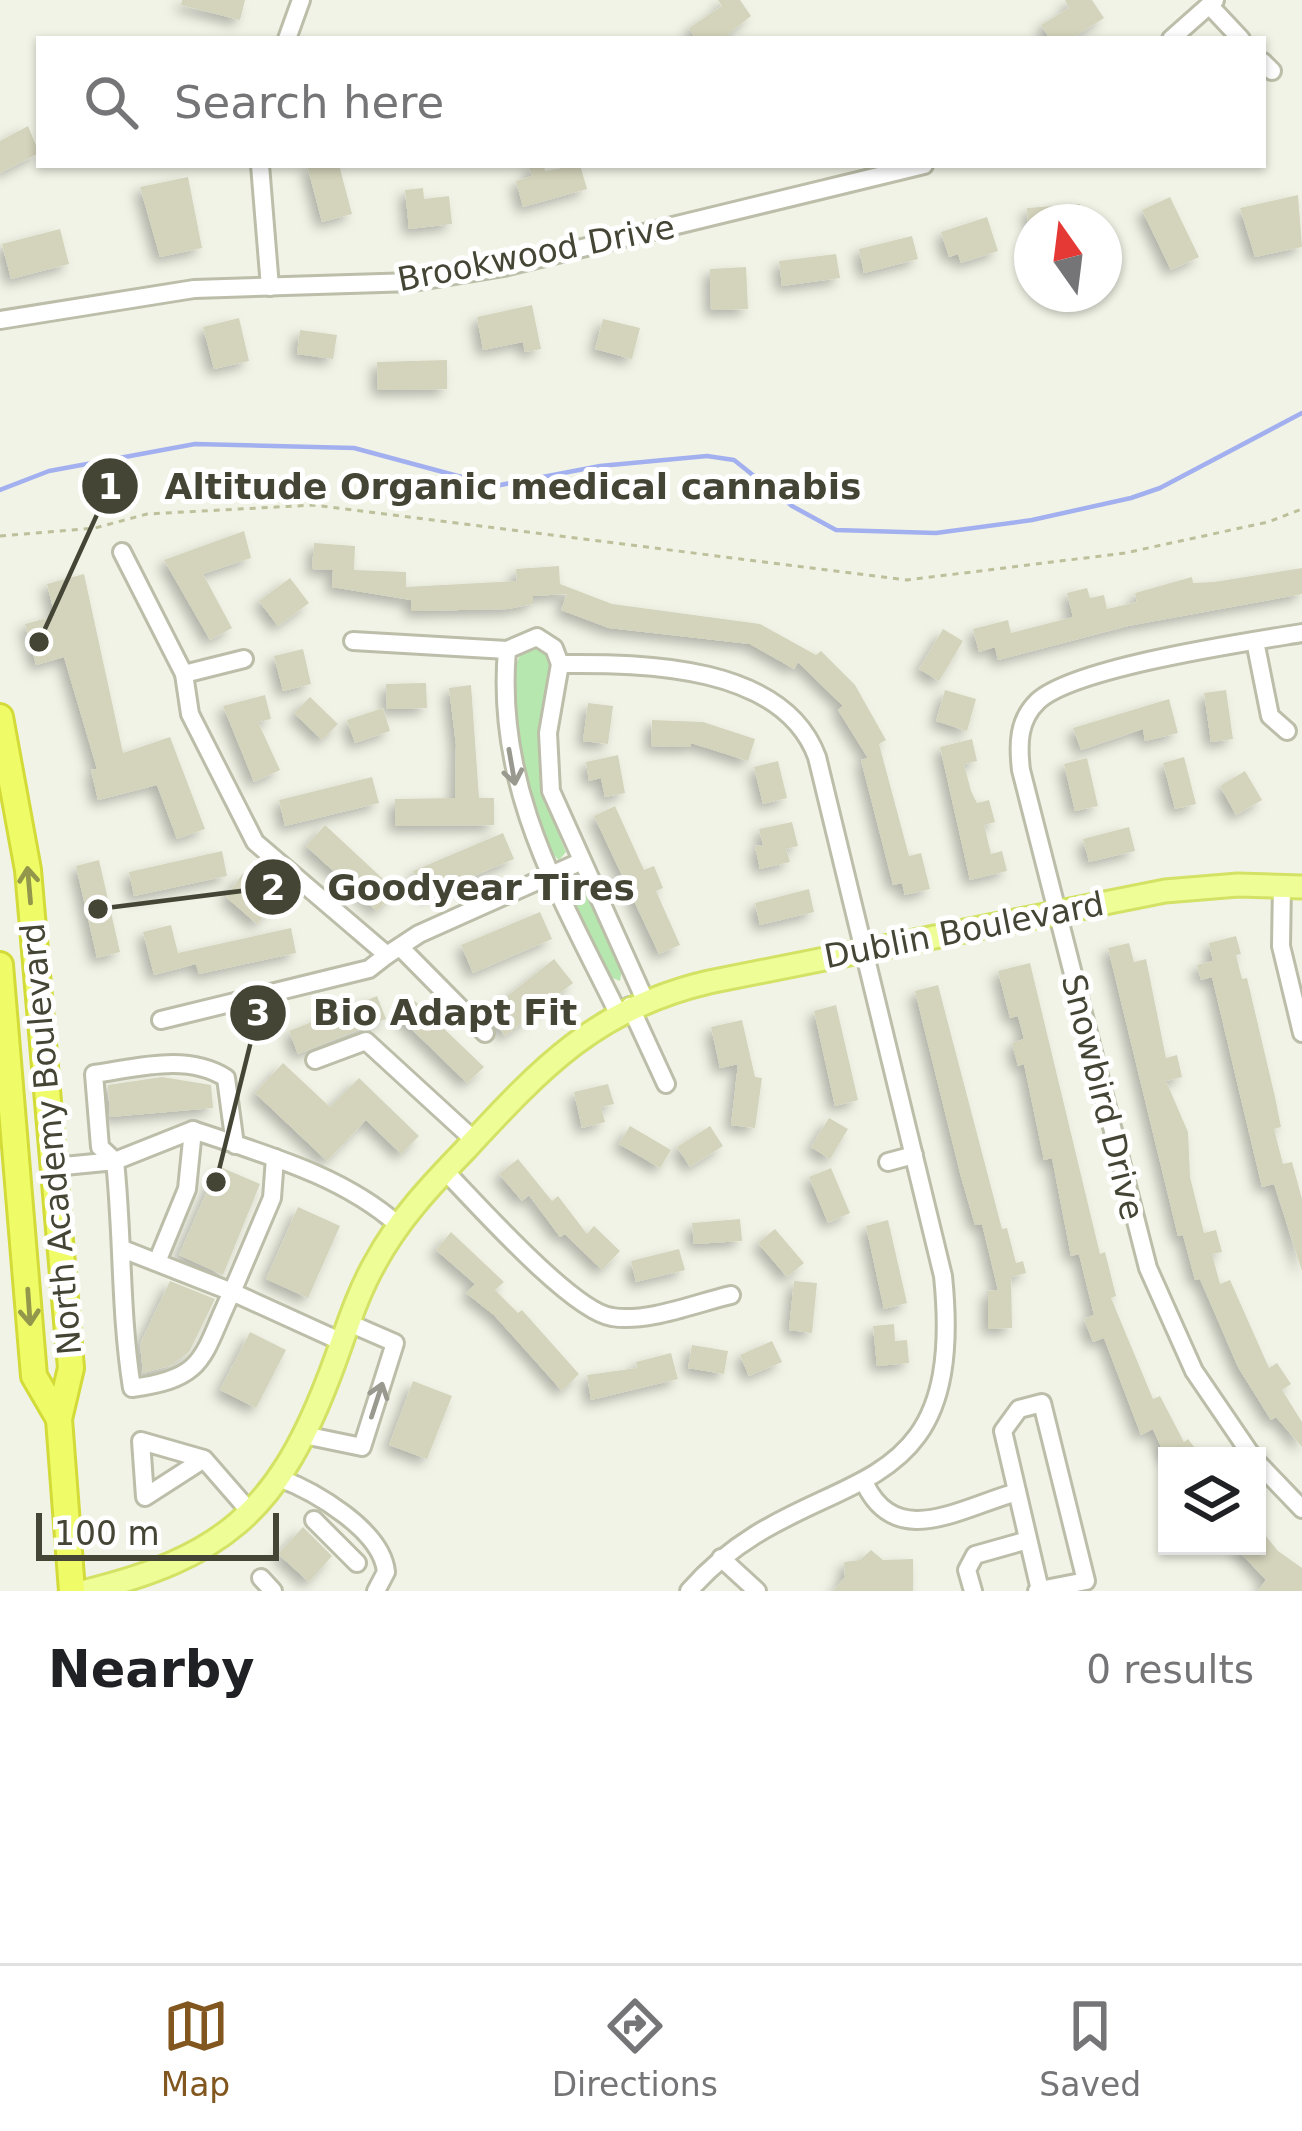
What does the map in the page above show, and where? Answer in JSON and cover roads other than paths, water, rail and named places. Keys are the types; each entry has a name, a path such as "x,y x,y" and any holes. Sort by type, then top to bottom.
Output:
{"highway":[{"name":"North Academy Boulevard","path":"0,717 28,870 71,1368 59,1419 72,1591"},
{"name":"North Academy Boulevard","path":"0,965 12,1242 34,1376 59,1419"}],"main road":[{"name":"Dublin Boulevard","path":"86,1591 161,1571 223,1537 251,1513 304,1435 345,1332 398,1225 558,1054 631,1006 864,949 1185,888 1292,886"}],"street":[{"path":"288,36 301,0"},
{"path":"1174,36 1212,3 1239,36"},
{"path":"260,168 270,287"},
{"name":"Brookwood Drive","path":"0,320 130,296 413,282 504,267 912,168"},
{"path":"122,552 184,674 190,714 255,842 394,951 485,1033"},
{"name":"Snowbird Drive","path":"1246,1447 1193,1371 1156,1290 1021,770 1019,732 1021,714 1072,681 1302,633"},
{"path":"353,640 507,650 536,637 554,648 560,664 548,765 555,804 631,1006 667,1084"},
{"path":"1255,641 1270,716 1287,731"},
{"path":"507,650 505,714 512,772 552,875 631,1006"},
{"path":"184,674 244,659"},
{"path":"560,664 606,664 734,682 767,694 795,717 817,757 943,1276 946,1353 925,1427 894,1465 721,1558 688,1591"},
{"path":"161,1020 369,969 394,951 580,862"},
{"path":"1292,886 1281,946 1302,1033"},
{"path":"315,1060 366,1041 474,1140"},
{"path":"235,1144 226,1078 208,1066 161,1064 94,1074 100,1147 115,1161 125,1250 122,1329 132,1388 175,1382 194,1371 272,1198 275,1158"},
{"path":"54,1167 115,1161 193,1130 275,1158 377,1207 398,1225"},
{"path":"157,1262 187,1189 193,1130"},
{"path":"888,1162 914,1155"},
{"path":"446,1171 573,1297 600,1314 630,1317 731,1295"},
{"path":"125,1250 345,1332 395,1343 362,1447 304,1435"},
{"path":"593,1333 600,1314"},
{"path":"1042,1403 1086,1581 1039,1591 1017,1492 1003,1431 1018,1409 1042,1403"},
{"path":"204,1459 251,1513"},
{"name":"Snowbird Drive","path":"1266,1472 1302,1510"},
{"path":"279,1478 332,1502 382,1554 386,1572 376,1591"},
{"path":"865,1484 881,1512 905,1522 1017,1492"},
{"path":"314,1520 357,1563"},
{"path":"974,1591 967,1570 975,1555 1028,1540"},
{"path":"721,1558 757,1591"}],"waterway":[{"path":"0,490 49,471 195,444 354,448 495,486 600,466 707,456 734,460 792,506 836,530 936,533 1032,520 1131,498 1160,488 1302,413"}],"place":[{"name":"Altitude Organic medical cannabis","path":"39,642"},
{"name":"Goodyear Tires","path":"98,909"},
{"name":"Bio Adapt Fit","path":"216,1182"}]}
